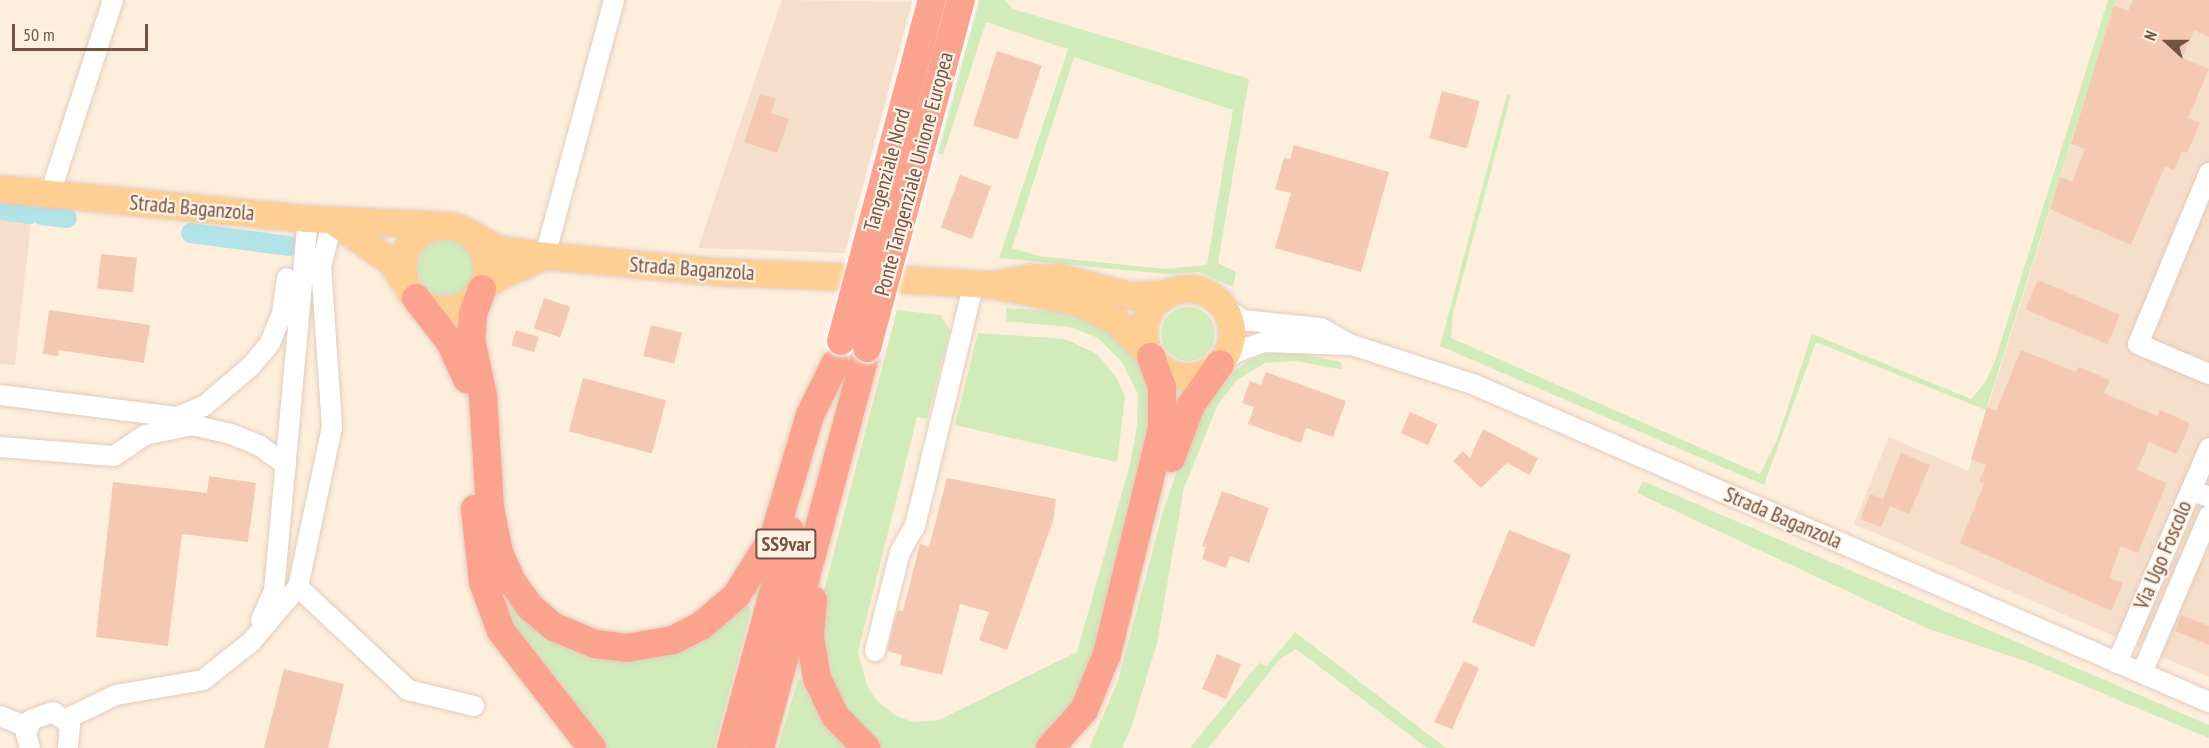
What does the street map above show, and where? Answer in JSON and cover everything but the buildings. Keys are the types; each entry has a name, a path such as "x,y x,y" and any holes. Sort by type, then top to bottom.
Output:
{"highway":[{"name":"Tangenziale Nord","path":"848,351 932,0"},
{"name":"Ponte Tangenziale Unione Europea","path":"848,351 961,0"},
{"path":"482,290 473,314 471,340 483,396 490,508 499,553 520,595 540,616 566,634 595,644 627,648 673,640 700,626 736,596 774,536 810,415 848,351"},
{"path":"412,292 450,342 470,391 477,546 494,615 521,660 592,748"},
{"name":"SS9var","path":"760,748 853,403 848,351"},
{"name":"SS9var","path":"731,748 848,351"},
{"path":"1050,748 1084,710 1107,654 1162,429 1163,398 1151,357"},
{"path":"1079,748 1096,720 1115,670 1180,429 1195,398 1220,364"},
{"path":"853,403 852,450 815,591 810,638 817,678 829,705 841,724 866,748"}],"main road":[{"name":"Strada Baganzola","path":"0,189 308,219 459,230 497,249 545,256 716,272 839,277"},
{"path":"333,221 390,261 412,292"},
{"path":"412,292 404,267 409,247 423,232 459,230 486,255 488,269 482,290"},
{"name":"Strada Baganzola","path":"412,292 433,308 453,309 467,304 496,278 545,256"},
{"name":"Strada Baganzola","path":"984,284 1031,278 1061,278 1130,296 1196,290 1221,304"},
{"name":"Strada Baganzola","path":"905,280 984,284 1093,308 1125,328 1166,372 1187,377 1202,375 1220,364"},
{"path":"1151,357 1145,343 1146,321 1152,308 1168,294"},
{"path":"1220,364 1228,352 1232,330 1221,304"}],"street":[{"path":"50,194 113,0"},
{"path":"545,256 614,0"},
{"path":"2209,173 2138,344 2209,374"},
{"path":"251,642 274,591 308,219"},
{"path":"27,727 45,712 66,719 116,695 203,680 251,642 298,587 332,427 321,266 333,221"},
{"path":"0,395 177,417 195,410 251,366 270,343 282,314 287,278"},
{"path":"875,651 900,552 915,526 984,284"},
{"name":"Strada Baganzola","path":"1221,304 1242,320 1312,326 1353,345 1423,365 1484,389 2209,702"},
{"name":"Strada Baganzola","path":"1220,364 1236,352 1264,342 1353,345"},
{"path":"0,447 114,456 145,435 192,425 231,434 260,446 286,465"},
{"name":"Via Ugo Foscolo","path":"2117,663 2200,493 2209,448"},
{"name":"Via Ugo Foscolo","path":"2142,673 2209,516"},
{"path":"298,587 408,690 474,706"},
{"path":"0,716 27,727"},
{"path":"66,719 72,732 68,748"},
{"path":"27,727 30,748"}],"shaded area":[{"path":"782,0 912,2 845,253 698,248"},
{"path":"2116,0 2209,0 2209,677 1854,524 1889,437 1968,471"},
{"path":"0,205 33,207 15,365 0,364"}],"green space":[{"path":"979,0 1005,0 1013,9 1249,79 1218,263 1236,272 1233,287 1199,272 1166,274 999,258 1068,49 986,22 943,155 938,153","holes":["1074,57 1233,110 1207,265 1165,269 1039,256 1012,248"]},
{"path":"2108,0 2116,0 1986,410 1816,342 1764,485 1440,346 1507,94 1511,95 1453,314 1451,338 1760,474 1777,440 1812,334 1971,399 1985,383 1995,361"},
{"path":"446,240 461,245 469,253 474,268 469,283 461,291 446,296 431,291 423,283 418,268 423,253 431,245"},
{"path":"1183,307 1193,307 1203,311 1211,319 1215,334 1211,349 1203,357 1193,361 1183,361 1173,357 1165,349 1161,339 1161,329 1165,319 1173,311"},
{"path":"1007,308 1066,312 1102,325 1128,347 1144,369 1154,408 1088,687 1038,748 880,748 864,736 825,677 821,602 897,310 940,315 950,330 927,419 917,417 858,652 867,686 876,700 896,716 913,722 939,720 1077,652 1130,464 1137,426 1138,394 1122,362 1098,338 1070,327 1006,321"},
{"path":"978,333 1065,339 1097,354 1117,378 1125,397 1117,462 955,425"},
{"path":"1273,352 1300,353 1341,362 1343,370 1297,361 1265,363 1237,380 1218,404 1184,488 1157,643 1132,725 1122,748 1089,748 1118,681 1164,508 1192,429 1229,375 1249,360"},
{"path":"1643,481 2209,725 2209,738 2028,662 1926,628 1637,493"},
{"path":"496,590 552,640 579,653 610,660 670,655 749,605 751,610 714,748 603,748 524,649"},
{"path":"1295,632 1446,748 1427,748 1296,649 1280,659 1208,748 1190,748 1259,663 1267,666"},
{"path":"798,679 804,681 850,748 778,748"}],"waterway":[{"path":"0,210 30,214"},
{"path":"42,215 67,218"},
{"path":"191,233 289,246"}]}
